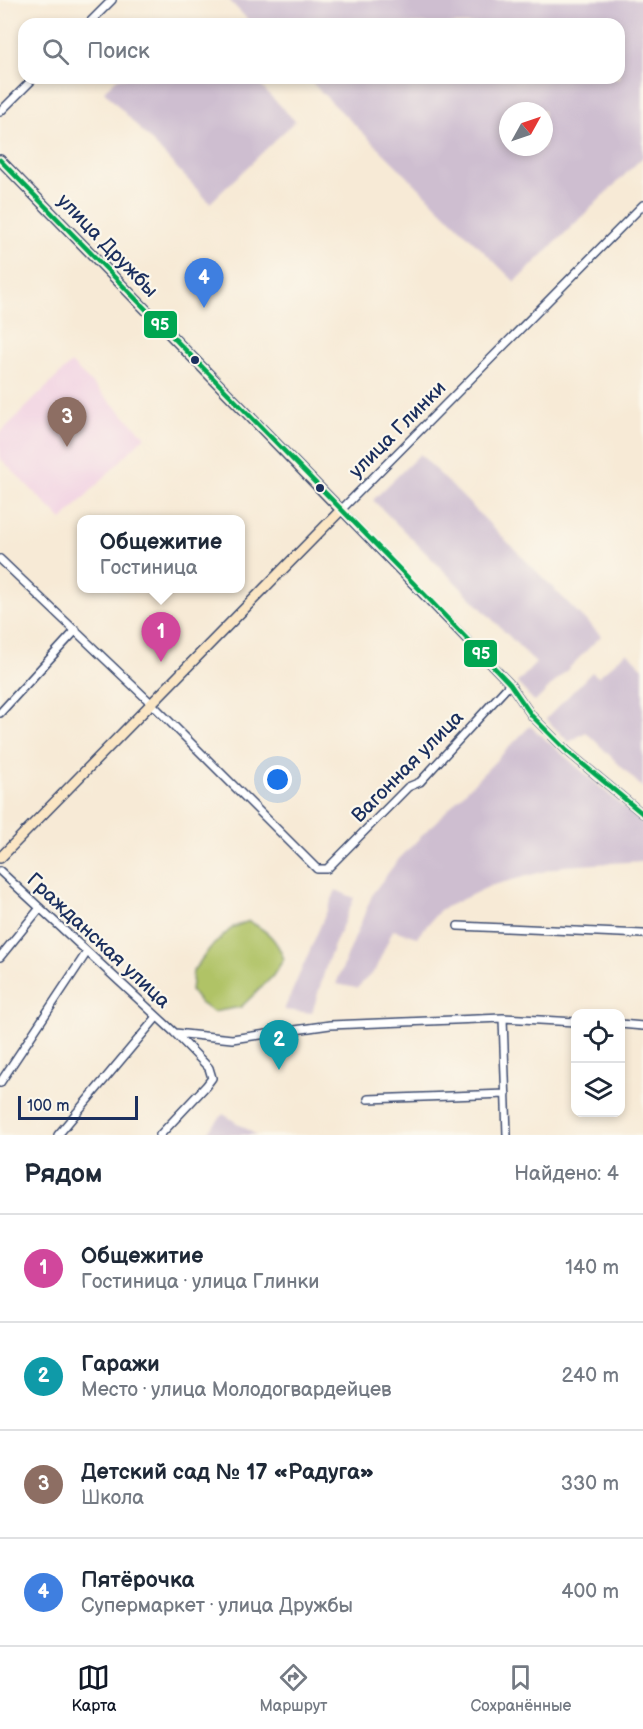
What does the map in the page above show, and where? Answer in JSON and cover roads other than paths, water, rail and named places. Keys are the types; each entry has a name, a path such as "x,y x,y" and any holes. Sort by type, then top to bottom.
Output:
{"street":[{"path":"94,18 112,0"},
{"path":"0,112 28,84"},
{"name":"улица Дружбы","path":"0,160 341,510"},
{"name":"улица Глинки","path":"0,858 643,205"},
{"path":"341,510 510,684 532,716 567,751 643,814"},
{"path":"1,562 76,630 151,703"},
{"path":"0,714 76,630"},
{"name":"Вагонная улица","path":"151,703 317,869 327,869 408,787 420,782 510,684"},
{"name":"Гражданская улица","path":"0,871 156,1018 175,1033 209,1068 212,1078 160,1135"},
{"path":"0,957 40,908"},
{"path":"458,926 643,934"},
{"path":"0,1083 87,952"},
{"path":"58,1135 156,1018"},
{"path":"503,1018 507,1135"},
{"path":"175,1033 232,1039 330,1025 503,1018 571,1022"},
{"path":"625,1024 643,1026"},
{"path":"368,1100 506,1094"}],"place":[{"name":"Пятёрочка","path":"204,308"},
{"name":"Детский сад № 17 «Радуга»","path":"67,447"},
{"name":"Общежитие","path":"161,662"},
{"name":"Гаражи","path":"279,1070"}]}
